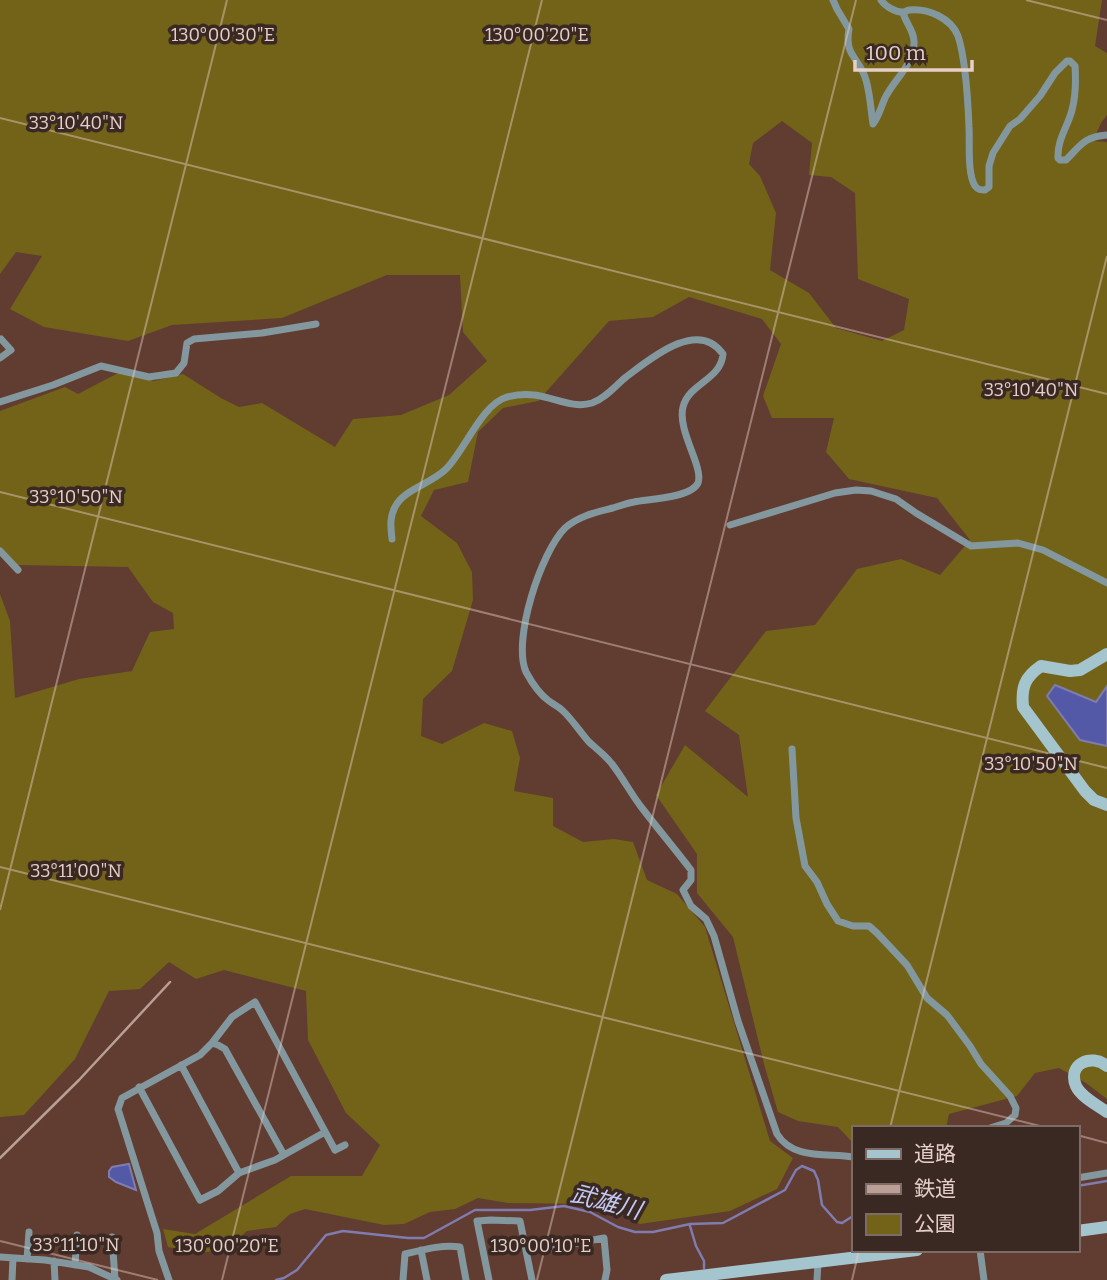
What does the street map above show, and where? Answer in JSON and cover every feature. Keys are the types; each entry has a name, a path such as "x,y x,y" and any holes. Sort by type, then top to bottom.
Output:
{"street":[{"path":"833,0 849,29 849,50 858,61 866,79 873,124 913,51 915,42 903,12"},
{"path":"881,0 903,12 928,12 945,18 957,34 965,78 970,169 976,187 980,190 989,187 989,166 993,153 1010,126 1020,119 1055,73 1068,61 1075,66 1076,89 1072,112 1061,138 1058,158 1066,160 1084,141 1107,135"},
{"path":"0,402 102,366 149,377 176,373 184,363 187,343 194,339 262,333 316,324"},
{"path":"0,358 11,350 1,339"},
{"path":"392,539 390,522 395,506 401,499 445,470 461,452 490,407 499,401 507,397 534,394 583,405 605,396 643,365 685,341 711,341 723,354 713,375 692,391 683,407 681,421 698,475 697,485 676,495 631,502 593,513 576,520 564,530 540,572 531,598 523,641 525,669 540,694 561,708 588,741 612,764 640,806 691,870 691,880 683,890 691,906 706,919 714,936 738,1021 777,1134 792,1149 810,1154 852,1157"},
{"path":"730,525 835,493 870,491 896,499 971,546 1018,543 1043,550 1107,583"},
{"path":"0,551 18,570"},
{"path":"1107,654 1080,670 1041,666 1032,672 1021,694 1023,706 1084,791 1094,800 1107,805"},
{"path":"793,748 796,818 805,866 838,921 853,926 869,926 877,933 907,965 927,998 947,1015 981,1064 1010,1096 1016,1108 1015,1115 1006,1123 996,1126"},
{"path":"169,1280 118,1109 122,1098 200,1055 232,1017 255,1002 335,1150 345,1145"},
{"path":"212,1043 225,1049 284,1155"},
{"path":"1107,1066 1093,1060 1083,1062 1077,1069 1075,1079 1076,1087 1082,1094 1107,1112"},
{"path":"181,1065 240,1173"},
{"path":"139,1087 200,1199 218,1191 240,1173 284,1155 325,1132"},
{"path":"1079,1178 1107,1173"},
{"path":"489,1280 477,1221 520,1221 532,1280"},
{"path":"1079,1231 1107,1227"},
{"path":"27,1259 29,1232"},
{"path":"75,1265 77,1235"},
{"path":"112,1237 116,1280"},
{"path":"550,1248 604,1238 606,1280"},
{"path":"403,1280 405,1254 453,1246 460,1247 466,1280"},
{"path":"421,1250 427,1280"},
{"path":"666,1280 900,1252"},
{"path":"980,1252 984,1280"},
{"path":"0,1257 89,1267 116,1280"},
{"path":"12,1280 13,1258"},
{"path":"54,1261 55,1280"},
{"path":"817,1280 818,1262"}],"green space":[{"path":"0,0 1102,0 1095,46 1107,53 1107,115 1093,141 1107,142 1107,686 1097,702 1056,686 1080,740 1107,746 1107,1099 1059,1068 1035,1073 1017,1096 949,1114 946,1126 852,1126 852,1142 838,1127 798,1121 778,1112 733,937 697,893 697,854 656,795 685,745 748,797 739,735 705,711 766,631 815,625 857,569 901,559 940,575 970,540 937,498 849,479 826,452 834,418 772,418 763,396 781,344 762,319 689,297 653,317 609,321 538,401 503,408 478,432 468,482 434,490 421,516 457,543 472,572 473,600 452,671 423,699 421,736 442,744 484,723 512,731 520,758 514,791 553,798 553,826 583,842 614,839 633,842 647,880 677,894 705,927 770,1141 793,1158 777,1189 730,1211 640,1224 596,1204 508,1203 478,1198 455,1209 430,1212 404,1224 384,1225 305,1209 290,1214 276,1227 247,1231 228,1249 200,1253 168,1247 163,1229 195,1234 291,1176 362,1176 380,1145 346,1113 308,1040 306,991 224,970 196,979 169,962 140,989 109,991 75,1059 24,1115 0,1117 0,594 10,621 15,698 79,679 132,671 150,632 174,629 173,613 153,602 128,567 17,565 0,550 0,411 65,387 78,394 120,372 154,381 183,374 239,407 262,403 335,447 353,419 401,415 449,395 487,361 463,332 460,275 387,275 282,318 172,325 128,341 44,327 10,309 42,256 16,252 0,274","holes":["782,121 812,143 809,175 831,177 855,193 858,279 909,299 904,330 882,341 836,328 809,293 770,270 776,213 760,176 749,164 753,143"]}],"water":[{"path":"1055,685 1096,702 1107,686 1107,746 1080,740 1047,696"},
{"path":"129,1164 136,1190 109,1177 112,1167"}],"waterway":[{"name":"武雄川","path":"276,1280 297,1270 326,1235 343,1231 424,1238 475,1210 530,1210 564,1206 590,1212 618,1227 635,1232 653,1232 690,1224 723,1223 785,1190 796,1170 802,1166 814,1171 822,1205 837,1222 842,1223 852,1217"},
{"name":"武雄川","path":"1079,1186 1107,1181"},
{"path":"690,1226 704,1261 704,1268"}],"railway":[{"path":"0,1158 79,1080 170,982"}]}
